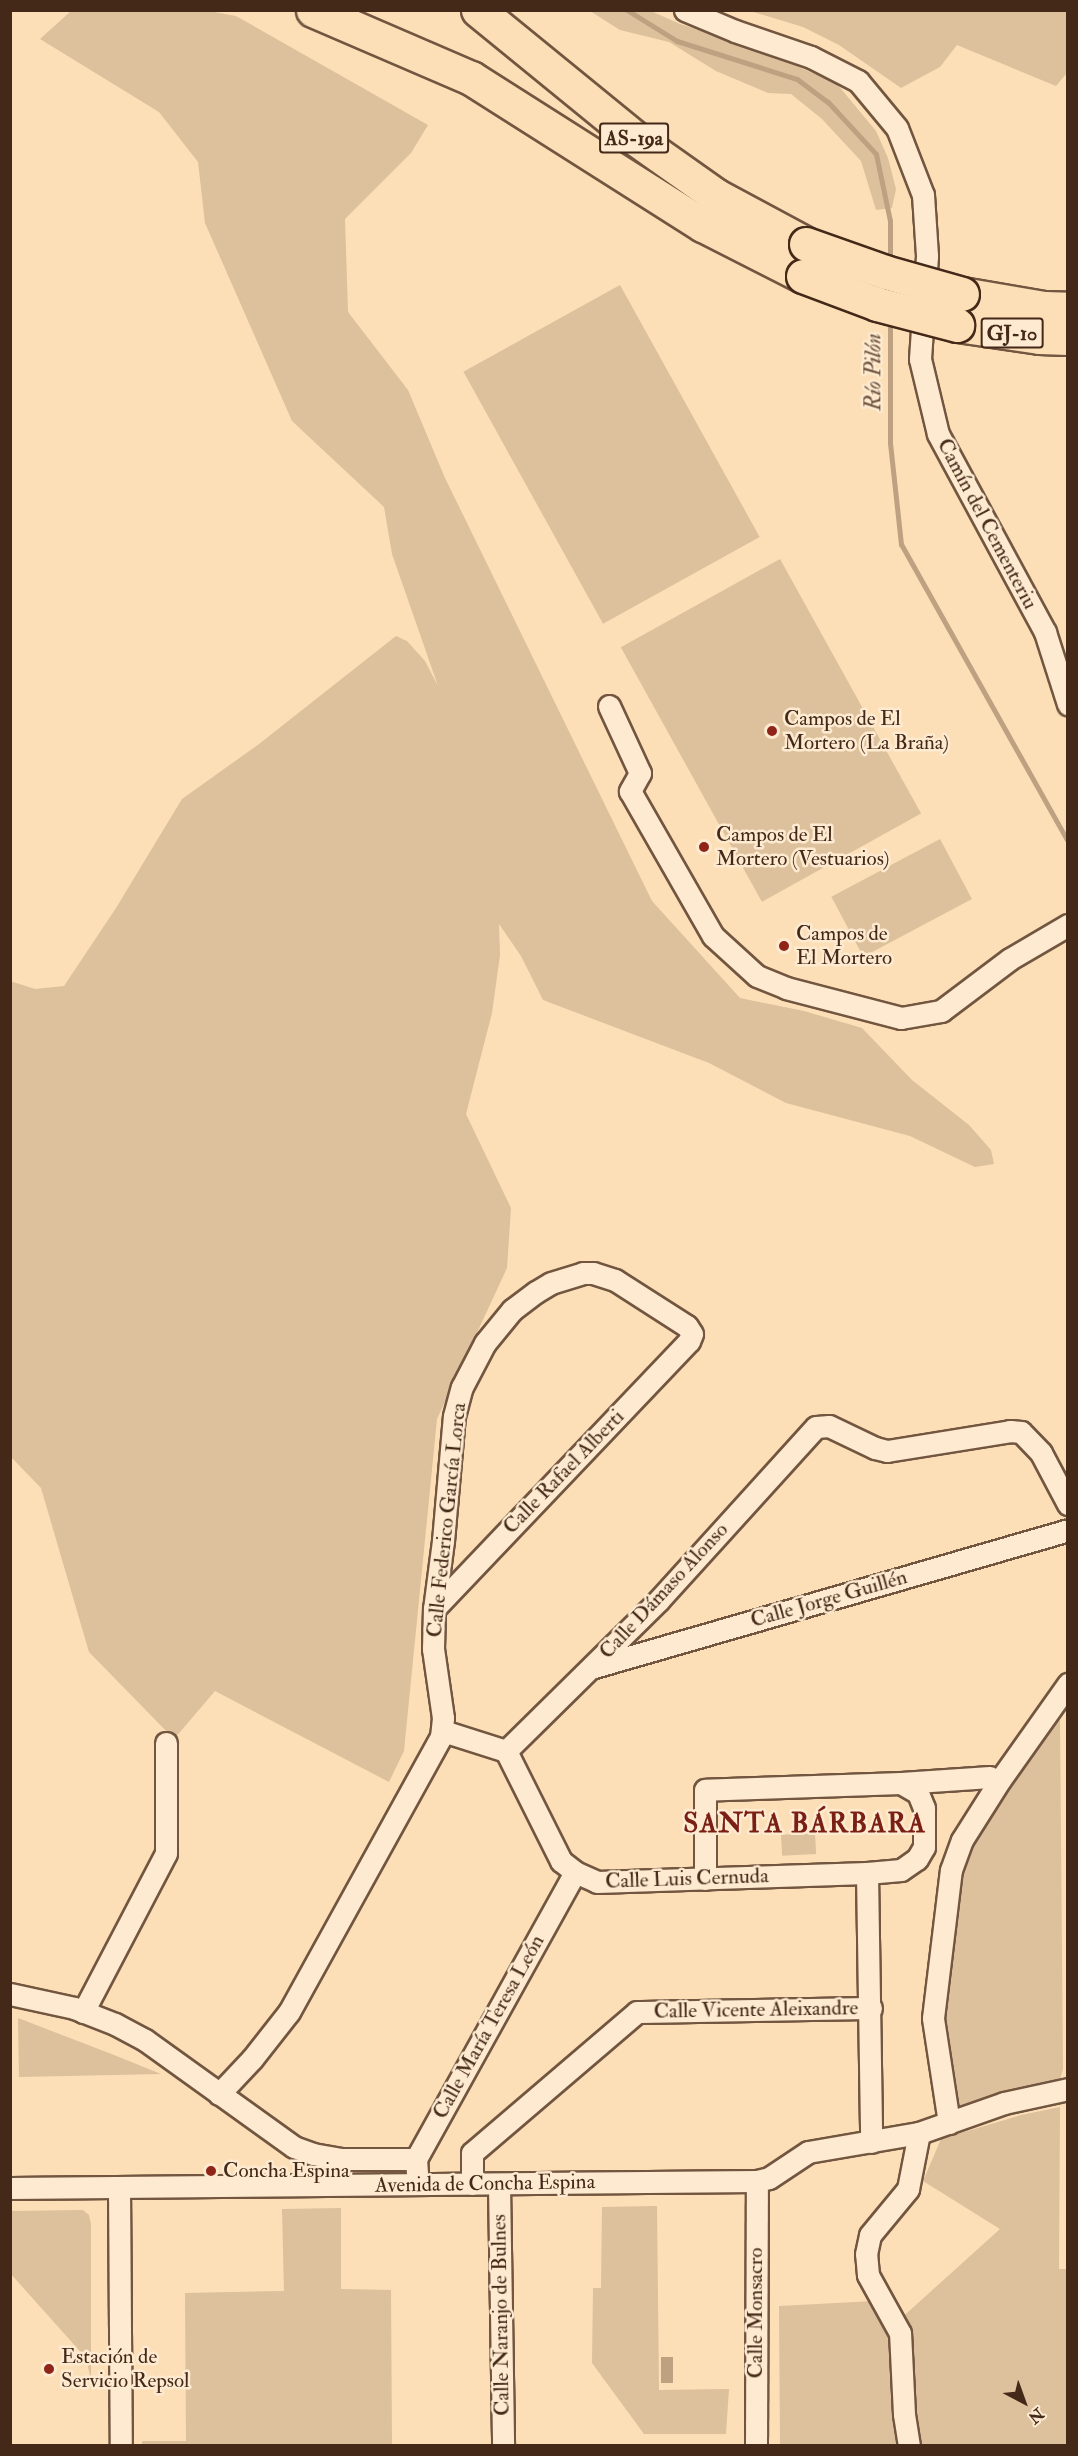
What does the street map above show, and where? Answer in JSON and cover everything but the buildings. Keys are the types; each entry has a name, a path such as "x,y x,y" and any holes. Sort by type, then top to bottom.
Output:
{"highway":[{"name":"AS-19a","path":"313,10 471,78 703,225 803,276 877,304 960,310"},
{"name":"AS-19a","path":"478,10 636,139 715,195 806,244 885,272 960,310"},
{"name":"GJ-10","path":"960,310 1068,309"},
{"name":"GJ-10","path":"960,310 1039,337 1068,338"}],"street":[{"name":"Camín del Cementeriu","path":"685,10 735,31 811,57 858,81 897,128 923,195 927,256 920,359 938,434 1045,632 1068,704"},
{"path":"609,706 640,773 630,791 713,936 731,956 757,976 786,988 901,1018 940,1011 1010,958 1068,926"},
{"name":"Calle Rafael Alberti","path":"434,1609 689,1341 692,1334 687,1326 615,1280 593,1273"},
{"name":"Calle Federico García Lorca","path":"443,1731 433,1649 434,1609 444,1541 454,1416 462,1387 485,1343 512,1310 551,1283 571,1276 593,1273"},
{"name":"Calle Dámaso Alonso","path":"506,1751 658,1601 816,1427 828,1425 875,1448 887,1451 1010,1431 1020,1432 1041,1453 1068,1504"},
{"name":"Calle Jorge Guillén","path":"591,1668 1068,1530"},
{"path":"949,2123 933,2018 951,1870 962,1840 1000,1780 1068,1684"},
{"path":"219,2094 252,2059 289,2012 443,1731 506,1751"},
{"path":"83,2012 166,1852 166,1743"},
{"name":"Calle Luis Cernuda","path":"506,1751 561,1861 575,1872 597,1882 901,1870 917,1859 924,1847 924,1808 918,1794 901,1783"},
{"path":"705,1879 705,1790 901,1783 990,1777"},
{"name":"Calle María Teresa León","path":"416,2159 575,1872"},
{"path":"867,1873 871,2142"},
{"path":"10,1994 83,2012 115,2024 145,2040 294,2147 313,2154 342,2159 416,2159 417,2185"},
{"name":"Calle Vicente Aleixandre","path":"472,2184 472,2153 637,2012 870,2008"},
{"name":"Avenida de Concha Espina","path":"10,2188 757,2181 769,2178 808,2152 919,2133 1004,2103 1068,2089"},
{"path":"909,2445 903,2403 900,2333 868,2275 866,2254 870,2235 909,2189 919,2133"},
{"name":"Calle Monsacro","path":"756,2445 757,2181"},
{"name":"Calle Naranjo de Bulnes","path":"499,2184 503,2445"},
{"path":"119,2187 121,2445"}],"shaded area":[{"path":"203,10 236,16 428,125 411,153 345,219 348,312 408,390 445,478 652,901 740,998 804,1011 862,1028 912,1080 969,1125 991,1150 994,1164 975,1167 910,1136 786,1103 709,1063 543,1000 521,956 499,924 500,955 492,1013 466,1114 511,1208 507,1268 437,1419 404,1751 389,1782 215,1691 174,1739 89,1652 41,1488 11,1457 10,981 35,989 64,986 116,908 182,799 259,744 396,636 407,641 425,661 438,686 392,554 384,507 292,421 205,223 198,162 159,112 40,39 71,11"},
{"path":"590,11 651,11 680,24 761,50 837,84 876,131 888,158 896,189 892,208 876,210 861,161 822,119 791,94 768,93 716,71 669,42 620,30"},
{"path":"750,11 1067,11 1067,73 1056,86 957,45 940,67 901,88 839,45 803,27"},
{"path":"620,285 760,537 603,624 463,372"},
{"name":"Campos de El Mortero (La Braña)","path":"780,559 921,814 762,902 621,647"},
{"path":"940,839 972,899 863,957 831,897"},
{"path":"1060,1720 1063,2069 1060,2080 957,2110 957,2086 940,2015 967,1851 1042,1733"},
{"path":"815,1833 816,1854 782,1856 781,1835"},
{"path":"18,2018 114,2055 161,2074 19,2077"},
{"path":"1060,2107 1059,2269 1068,2269 1067,2445 922,2445 897,2322 1000,2229 923,2181 941,2139 1021,2115"},
{"path":"657,2206 659,2390 729,2389 726,2434 644,2434 592,2363 593,2288 601,2288 602,2207"},
{"path":"341,2208 341,2289 391,2290 392,2445 142,2445 142,2441 186,2441 185,2293 284,2291 282,2209"},
{"path":"83,2210 89,2215 91,2224 91,2380 86,2358 10,2273 11,2211"},
{"path":"874,2301 895,2342 901,2445 780,2445 779,2306"},
{"path":"661,2357 673,2357 673,2383 661,2383"}],"waterway":[{"name":"Río Pilón","path":"627,10 677,41 797,79 828,102 876,154 890,221 890,262"},
{"name":"Río Pilón","path":"890,319 890,443 901,544 1068,841"}],"place":[{"name":"Campos de El Mortero (La Braña)","path":"772,731"},
{"name":"Campos de El Mortero (Vestuarios)","path":"704,847"},
{"name":"Campos de El Mortero","path":"784,946"},
{"name":"Concha Espina","path":"211,2171"},
{"name":"Estación de Servicio Repsol","path":"49,2369"}],"district":[{"name":"SANTA BÁRBARA","path":"805,1824"}]}
